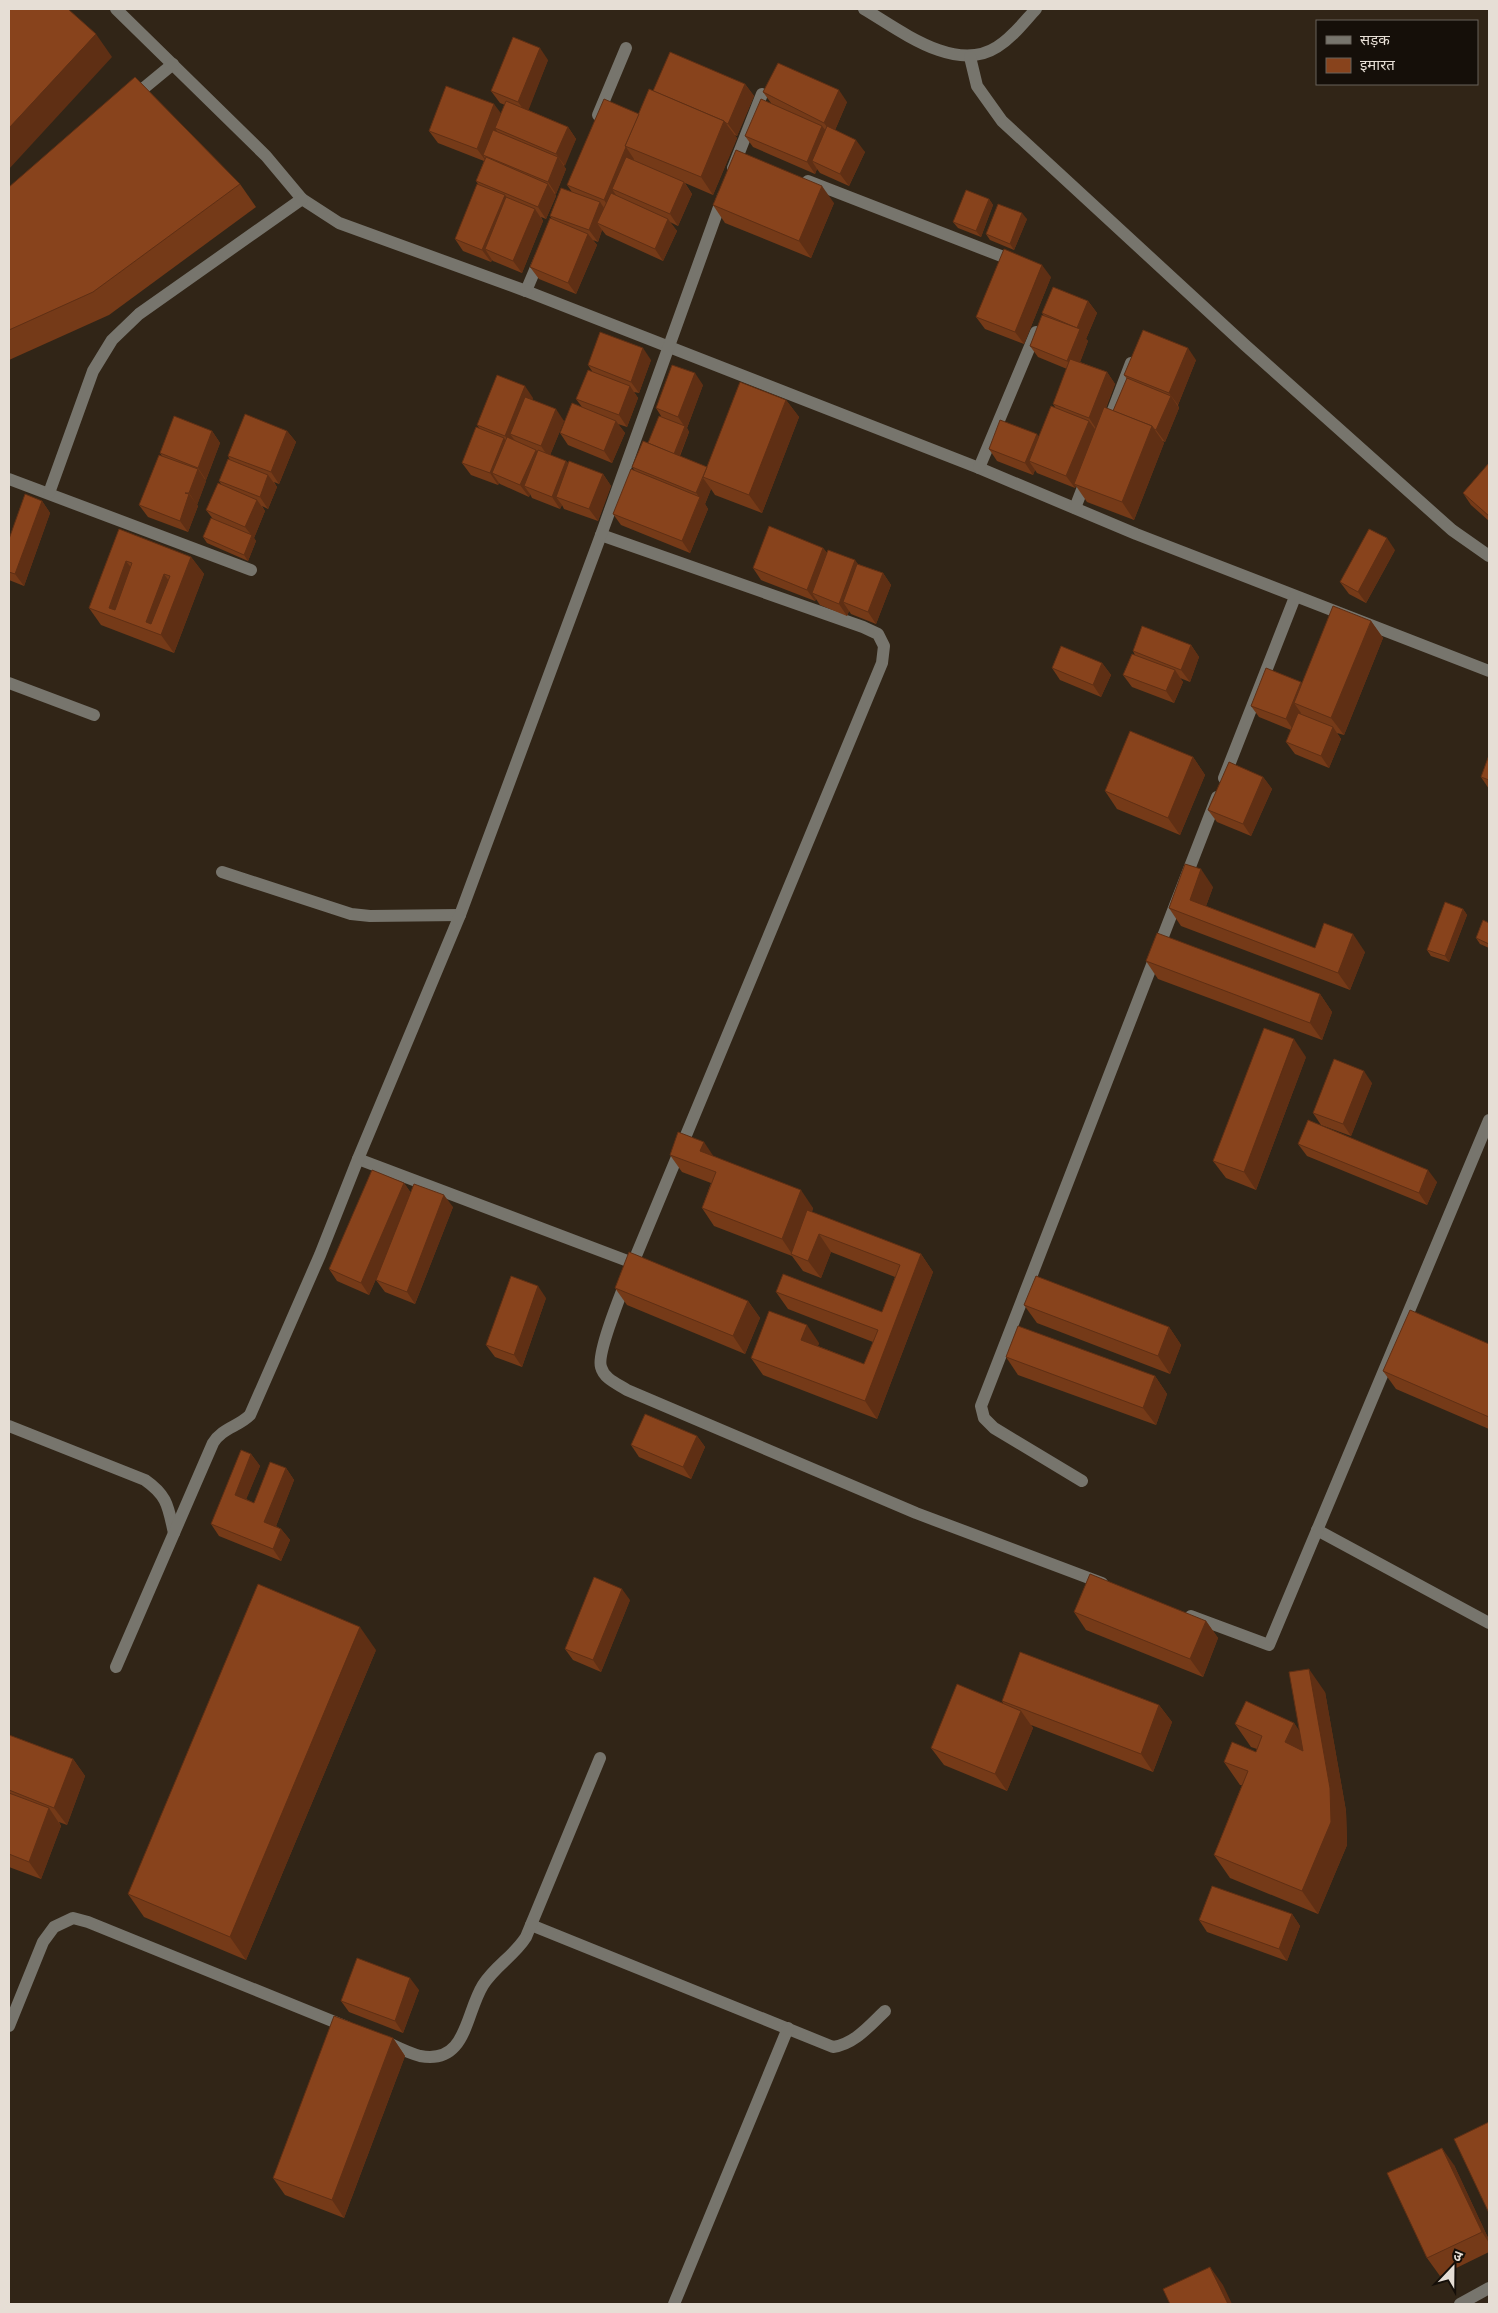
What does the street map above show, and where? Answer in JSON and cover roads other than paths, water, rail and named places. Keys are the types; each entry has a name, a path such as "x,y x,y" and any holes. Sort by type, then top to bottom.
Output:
{"street":[{"path":"116,9 266,156 302,199 339,223 526,291 979,468 1295,596 1489,671"},
{"path":"864,9 934,50 970,57 997,48 1018,30 1036,9"},
{"path":"593,129 626,48"},
{"path":"970,57 977,86 1002,121 1245,345 1452,530 1489,556"},
{"path":"121,107 173,64"},
{"path":"116,1667 217,1436 224,1430 243,1422 254,1408 320,1255 358,1158 460,915 601,535 668,348 743,155 762,94"},
{"path":"794,175 1009,259"},
{"path":"49,493 92,371 112,340 139,314 302,199"},
{"path":"526,291 545,246"},
{"path":"979,468 1042,319"},
{"path":"1103,436 1135,354"},
{"path":"1075,508 1092,463"},
{"path":"9,479 251,570"},
{"path":"601,535 863,627 878,634 884,646 882,663 633,1263 600,1356 600,1367 607,1377 627,1390 916,1513 1111,1586"},
{"path":"1082,1481 994,1428 984,1418 981,1406 1295,596"},
{"path":"9,682 94,715"},
{"path":"222,872 351,914 370,916 460,915"},
{"path":"1176,1610 1269,1645 1489,1120"},
{"path":"358,1158 633,1263"},
{"path":"9,1426 145,1480 160,1490 168,1505 174,1533"},
{"path":"1317,1530 1489,1623"},
{"path":"9,2026 43,1942 54,1927 73,1918 88,1922 419,2056 436,2057 449,2054 460,2041 480,1990 489,1975 517,1950 532,1925 600,1758"},
{"path":"532,1925 833,2047 844,2046 885,2011"},
{"path":"674,2304 788,2028"},
{"path":"1460,2304 1489,2288"}]}
